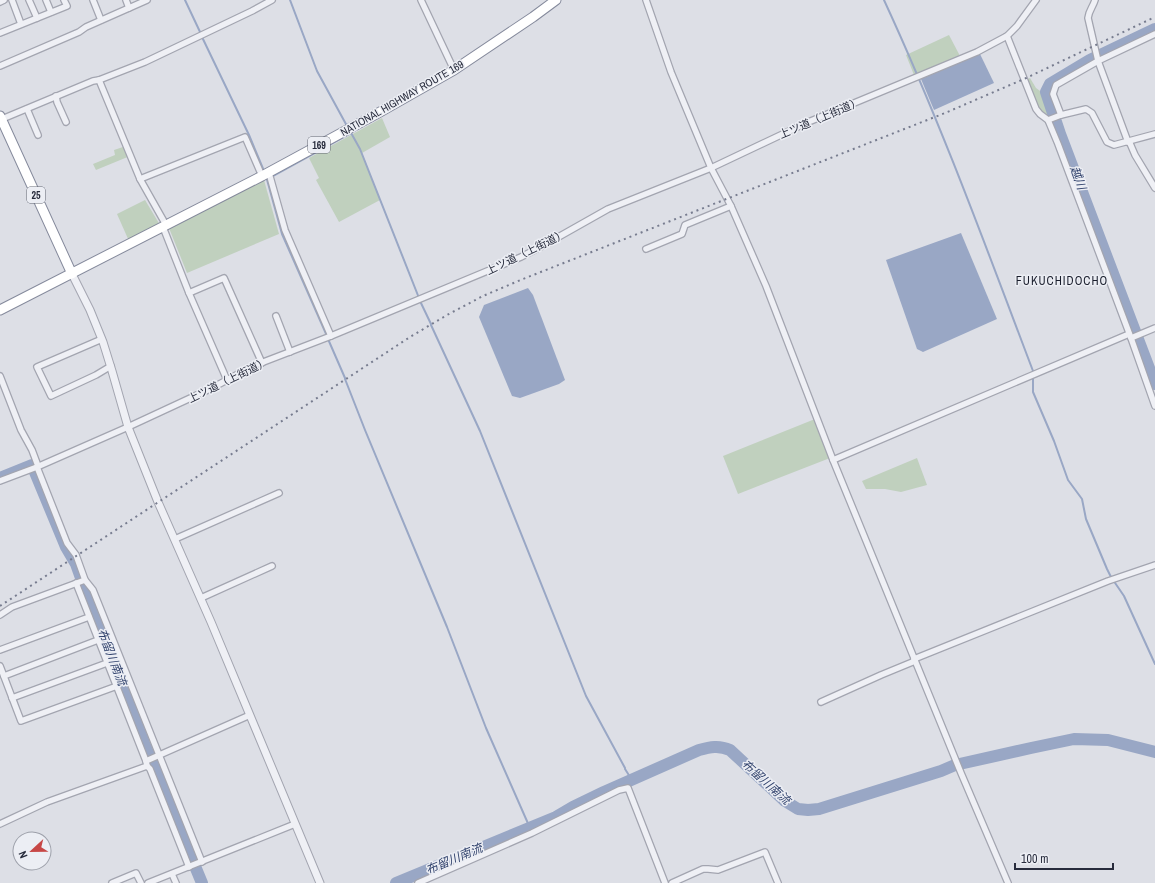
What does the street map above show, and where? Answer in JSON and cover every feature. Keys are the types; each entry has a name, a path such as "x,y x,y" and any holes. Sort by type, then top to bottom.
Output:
{"highway":[{"name":"NATIONAL HIGHWAY ROUTE 169","path":"0,310 265,175 380,112 454,70 556,0"},
{"name":"25","path":"1,121 72,274"}],"street":[{"path":"0,2 4,0"},
{"path":"12,0 22,24"},
{"path":"29,0 37,18"},
{"path":"46,0 51,12"},
{"path":"0,33 66,6 64,0"},
{"path":"92,0 101,20"},
{"path":"126,0 129,8"},
{"path":"0,66 79,32 86,27 147,0"},
{"path":"1,121 56,96 145,62 272,0"},
{"path":"421,0 454,70"},
{"path":"646,0 671,72 711,168 731,206 766,286 833,460 914,660 1008,883"},
{"name":"上ツ道（上街道）","path":"0,481 128,427 212,388 253,366 331,336 521,257 608,208 711,168 806,123 977,52 1007,36 1017,26 1036,0"},
{"path":"1095,0 1088,12 1088,18 1098,61 1129,141 1155,188"},
{"path":"1061,115 1053,94 1056,86 1098,61 1155,34"},
{"path":"1007,36 1036,109 1048,120 1155,406"},
{"path":"99,80 140,179 165,226 189,293 227,380"},
{"path":"56,96 57,102 66,122"},
{"path":"27,109 38,135"},
{"path":"1048,120 1086,109 1092,113 1107,142 1114,145 1155,134"},
{"path":"140,179 245,137 265,175 285,230 331,336"},
{"path":"646,249 682,234 685,225 731,206"},
{"path":"72,274 90,310 102,339 128,427 320,883"},
{"path":"189,293 224,278 262,363"},
{"path":"276,316 290,352"},
{"path":"833,460 1130,336 1155,328"},
{"path":"102,339 37,367 51,396 96,375 111,366"},
{"path":"0,376 22,430 32,450 67,543 76,556 86,580 93,590 158,756 202,862"},
{"path":"175,539 279,493"},
{"path":"821,702 914,660 1108,581 1155,565"},
{"path":"201,598 272,566"},
{"path":"0,615 12,608 86,580"},
{"path":"76,583 146,764 150,768 189,867"},
{"path":"0,650 89,617"},
{"path":"4,676 98,640"},
{"path":"12,698 108,663"},
{"path":"0,666 21,721 117,686"},
{"path":"0,824 47,802 146,764 163,753 250,715"},
{"path":"418,883 532,833 619,790 628,788 665,883"},
{"path":"148,883 295,824"},
{"path":"672,883 703,869 718,870 765,852 778,883"},
{"path":"112,883 136,873 141,883"},
{"path":"172,874 176,883"}],"green space":[{"path":"949,35 960,56 914,75 906,55"},
{"path":"1030,78 1036,88 1047,96 1054,117 1048,119 1040,114 1025,80"},
{"path":"382,118 390,137 362,153 380,200 339,222 316,180 319,178 309,158"},
{"path":"126,146 130,156 96,170 93,164 115,155 114,150"},
{"path":"264,180 279,234 187,273 169,228"},
{"path":"145,200 160,225 129,241 117,214"},
{"path":"815,419 830,458 738,494 723,456"},
{"path":"917,458 927,485 901,492 885,489 866,489 862,481"}],"water":[{"path":"980,54 994,83 934,110 921,79"},
{"path":"961,233 997,319 923,352 917,349 886,260"},
{"path":"528,288 533,295 565,380 559,384 520,398 512,396 479,317 484,305"}],"waterway":[{"path":"185,0 201,34"},
{"path":"290,0 317,71 347,126"},
{"path":"884,0 905,46 980,231 1033,371 1033,392 1054,441 1068,480 1082,499 1086,519 1107,569 1124,596 1155,664"},
{"name":"越川","path":"1155,29 1090,60 1050,84 1046,92 1060,134 1155,384"},
{"path":"202,37 249,135 264,171"},
{"path":"350,131 360,149 419,298"},
{"path":"271,177 351,133"},
{"path":"266,176 282,234 327,336"},
{"path":"420,301 431,324"},
{"path":"431,325 480,431 586,696 625,768"},
{"path":"328,339 345,378"},
{"path":"345,379 447,627 486,728 530,828"},
{"name":"布留川南流","path":"0,478 32,465 66,547 76,564 144,743 202,883"},
{"name":"布留川南流","path":"396,883 556,817 604,792 699,750 711,747 722,747 730,750 785,801 798,809 808,810 819,809 941,771 955,765 1074,739 1108,740 1155,752"},
{"path":"625,769 632,780"}],"railway":[{"path":"0,606 410,337 483,296 945,113 1024,79 1155,17"}],"district":[{"name":"FUKUCHIDOCHO","path":"1062,281"}]}
